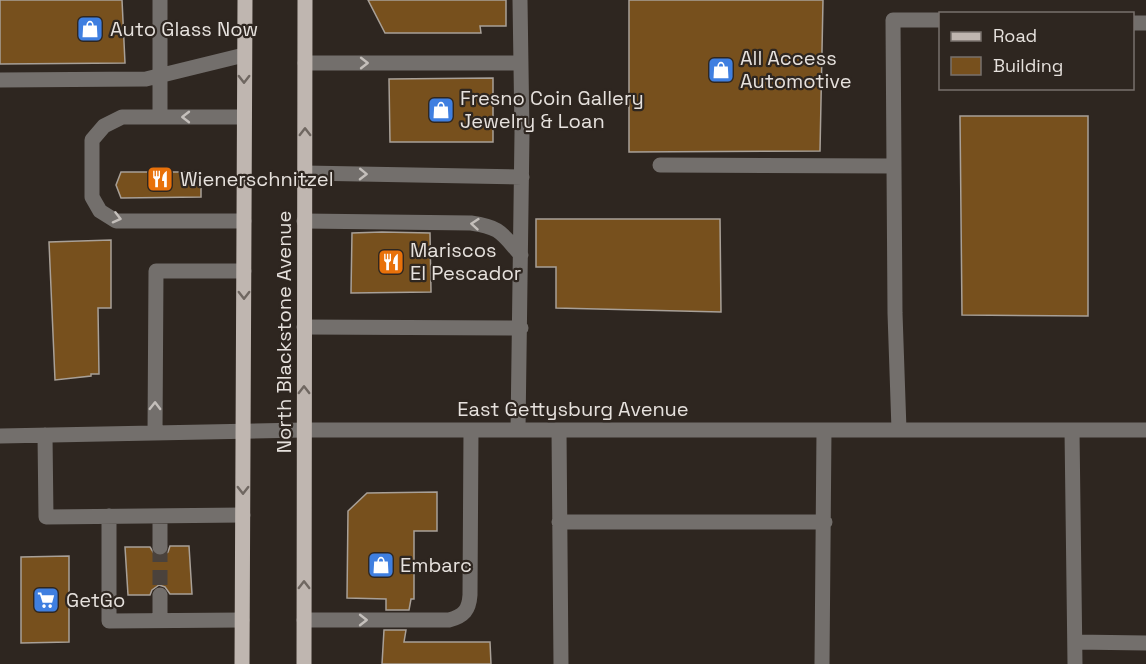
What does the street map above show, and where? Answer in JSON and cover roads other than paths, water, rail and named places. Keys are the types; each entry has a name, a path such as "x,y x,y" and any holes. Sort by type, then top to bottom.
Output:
{"main road":[{"name":"North Blackstone Avenue","path":"242,664 245,0"},
{"name":"North Blackstone Avenue","path":"304,664 306,0"}],"street":[{"path":"160,0 160,117"},
{"path":"518,430 522,177 520,0"},
{"path":"898,430 892,20 939,20"},
{"path":"0,80 146,79 244,55"},
{"path":"305,63 521,63"},
{"path":"244,117 122,117 104,126 92,140 92,197 100,211 116,221 244,221"},
{"path":"660,165 894,166"},
{"path":"305,173 522,177"},
{"path":"304,221 491,226 502,233 521,255"},
{"path":"155,433 156,271 244,271"},
{"path":"304,327 521,328"},
{"name":"East Gettysburg Avenue","path":"0,436 304,430 1146,430"},
{"path":"304,620 449,620 462,616 469,607 470,595 471,430"},
{"path":"559,430 561,664"},
{"path":"822,664 824,430"},
{"path":"1072,430 1076,664"},
{"path":"45,435 46,517 243,516"},
{"path":"109,516 109,621 242,620"},
{"path":"160,516 160,547"},
{"path":"559,522 825,522"},
{"path":"160,595 160,620"},
{"path":"1075,642 1146,643"}],"tunnel":[{"path":"160,547 160,595"}],"place":[{"name":"Auto Glass Now","path":"90,29"},
{"name":"All Access Automotive","path":"721,70"},
{"name":"Fresno Coin Gallery Jewelry & Loan","path":"441,110"},
{"name":"Wienerschnitzel","path":"160,179"},
{"name":"Mariscos El Pescador","path":"391,262"},
{"name":"Embarc","path":"381,565"},
{"name":"GetGo","path":"46,600"}]}
